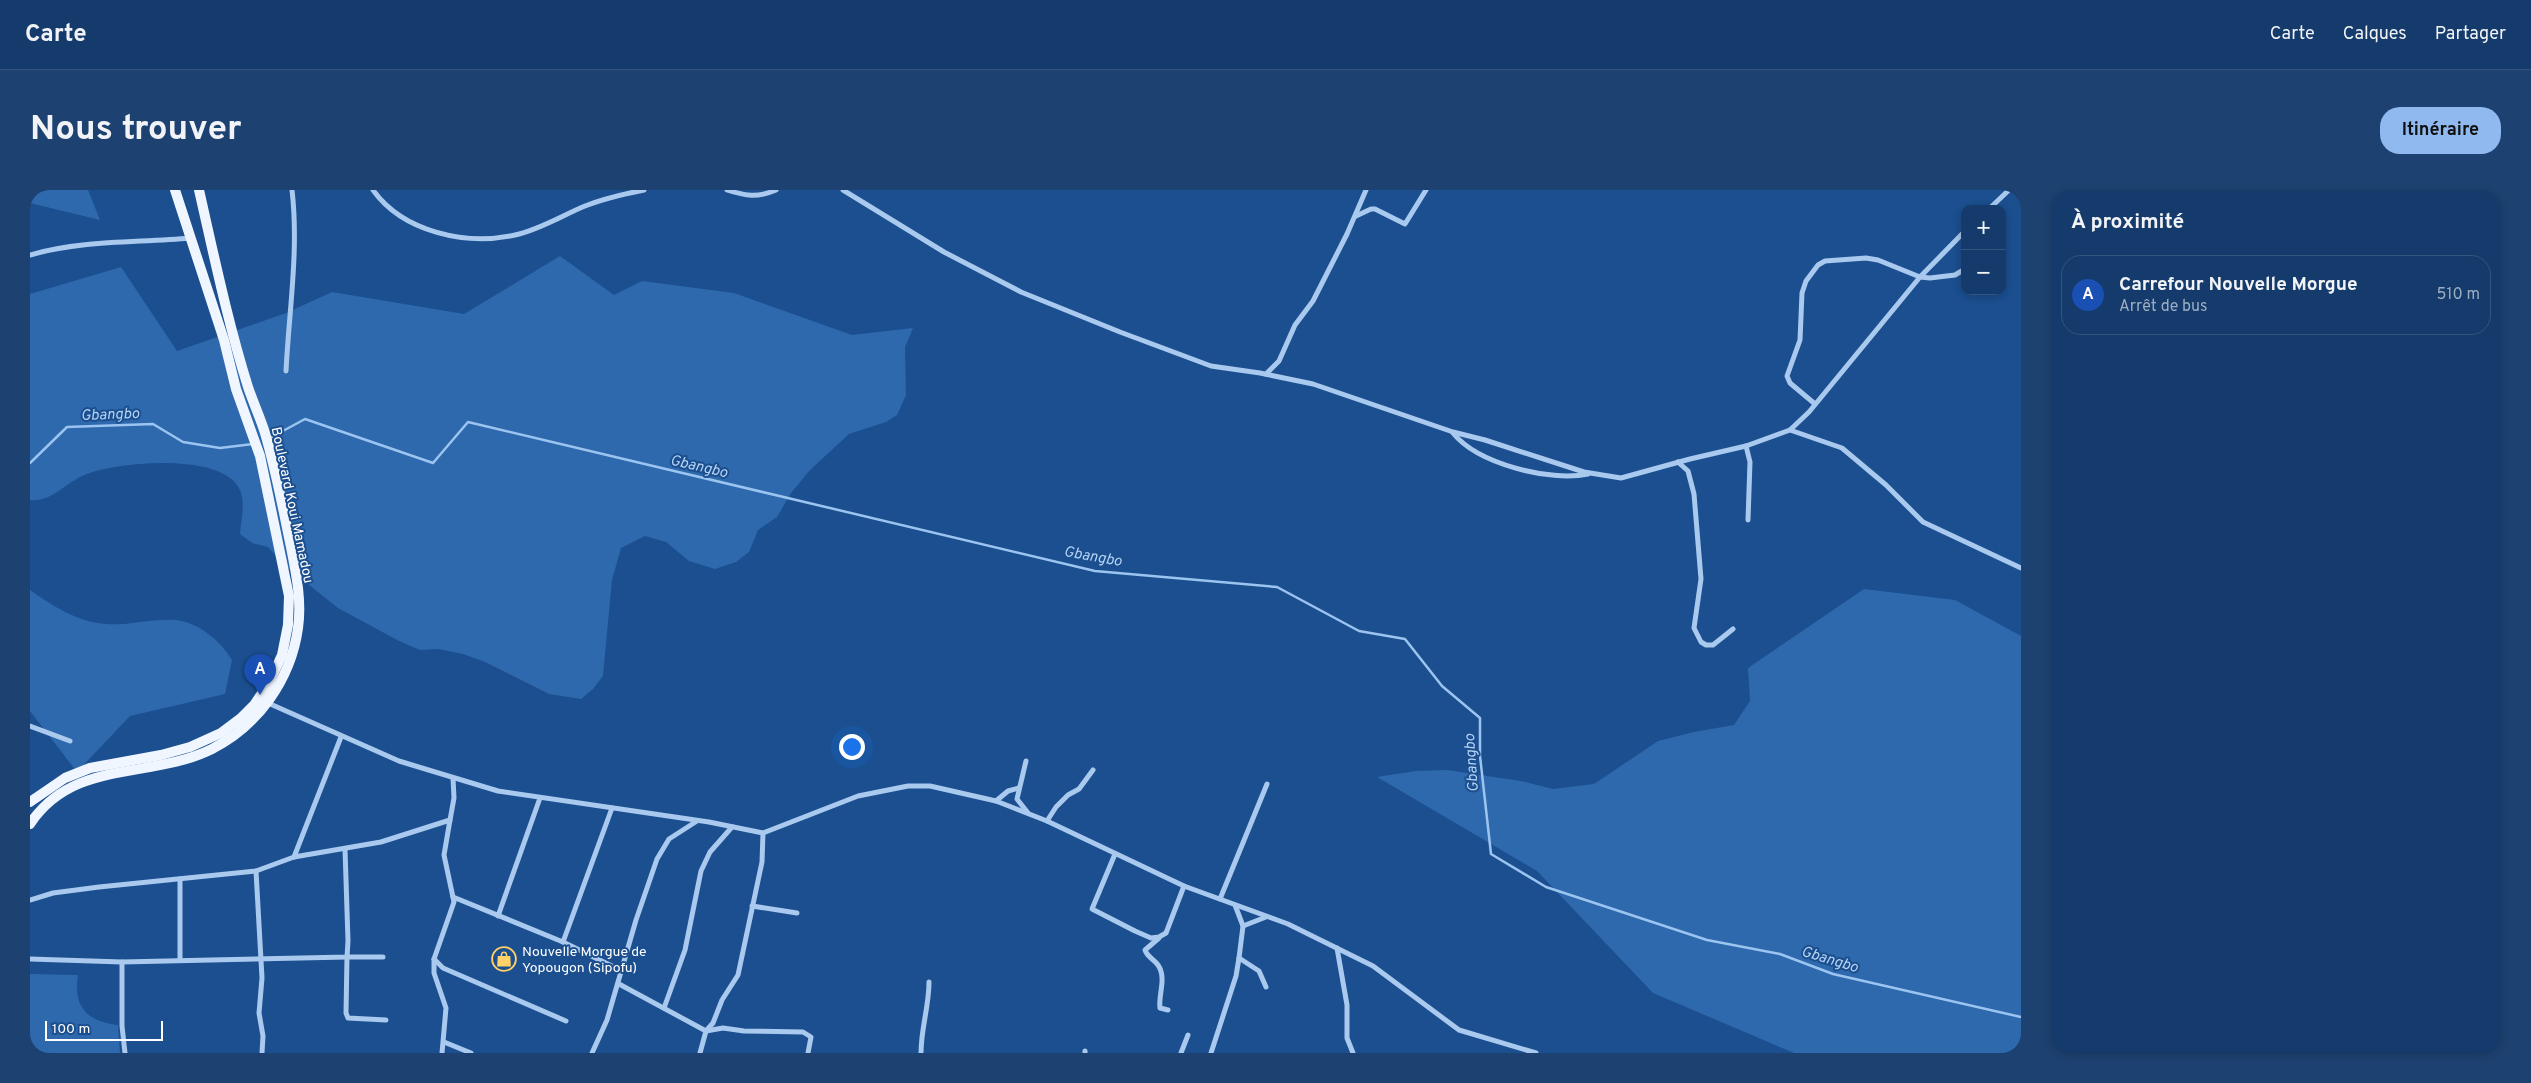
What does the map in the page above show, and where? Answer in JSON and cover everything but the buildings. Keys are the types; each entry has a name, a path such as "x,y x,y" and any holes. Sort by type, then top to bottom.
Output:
{"main road":[{"name":"Boulevard Koui Mamadou","path":"175,190 224,340 236,389 260,434"},
{"name":"Boulevard Koui Mamadou","path":"30,824 55,797 81,782 103,775 173,762 213,748 239,732 268,703 280,684 292,657 299,627 299,594 296,576 199,190"},
{"name":"Boulevard Koui Mamadou","path":"30,802 65,778 90,768 190,748 221,733 241,718 268,683 282,655 288,625 289,596 265,455"}],"street":[{"path":"286,370 295,227 292,190"},
{"path":"373,190 379,198 401,216 434,232 458,237 487,239 516,235 587,205 644,190"},
{"path":"727,190 744,196 754,196 776,190"},
{"path":"843,190 944,252 1038,299 1211,366 1266,374 1313,384 1453,432 1485,440 1591,474 1621,478 1746,446 1790,430 1815,404 1920,277 1961,236"},
{"path":"1266,374 1279,361 1295,325 1313,301 1356,216 1366,190"},
{"path":"1356,216 1375,209 1405,224 1426,190"},
{"path":"1993,205 2009,190"},
{"path":"30,255 83,244 121,244 190,238"},
{"path":"1815,404 1790,383 1787,376 1800,340 1802,293 1812,271 1825,261 1866,258 1878,260 1920,277 1955,275 1961,271"},
{"path":"1273,368 1282,377"},
{"path":"1790,430 1842,448 1886,485 1923,522 2021,568"},
{"path":"1453,432 1461,442 1479,453 1522,469 1554,477 1591,474"},
{"path":"1746,446 1750,462 1748,520"},
{"path":"1678,462 1688,471 1694,494 1701,579 1694,628 1701,642 1706,645 1713,645 1732,629"},
{"path":"268,703 399,762 498,791 732,826 763,833 858,796 908,786 930,786 996,801 1047,821 1184,886 1266,916 1338,948 1386,974 1434,1013 1459,1030 1536,1053"},
{"path":"30,726 70,741"},
{"path":"294,857 341,737"},
{"path":"1026,760 1017,799 1029,813"},
{"path":"1047,821 1056,806 1068,795 1079,789 1093,770"},
{"path":"442,1053 446,1008 434,973 434,959 452,911 453,897 444,855 454,798 453,778"},
{"path":"1220,898 1267,784"},
{"path":"996,801 1008,792 1019,788"},
{"path":"498,916 540,798"},
{"path":"563,942 612,808"},
{"path":"30,900 53,893 256,871 294,857 381,842 450,820"},
{"path":"592,1053 607,1020 636,920 657,860 669,839 697,821"},
{"path":"664,1008 686,950 701,872 710,852 732,826"},
{"path":"701,1053 706,1031 713,1023 722,1000 738,975 762,862 763,833"},
{"path":"345,849 348,1018 386,1020"},
{"path":"1115,854 1092,909 1151,938 1159,937"},
{"path":"256,871 262,978 258,1013 263,1036 262,1053"},
{"path":"180,879 180,960"},
{"path":"1168,1010 1160,1008 1162,977 1158,965 1146,954 1145,950 1166,932 1184,886"},
{"path":"453,897 563,942 622,971"},
{"path":"1211,1053 1236,976 1239,958 1243,926 1235,905"},
{"path":"752,906 797,913"},
{"path":"1243,926 1266,916"},
{"path":"1338,948 1347,1005 1347,1038 1353,1053"},
{"path":"30,959 122,962 383,957"},
{"path":"1239,958 1259,971 1266,987"},
{"path":"434,959 443,968 566,1021"},
{"path":"122,962 122,1026 125,1053"},
{"path":"921,1053 921,1030 925,1022 925,1012 929,1006 929,982"},
{"path":"618,984 706,1031 723,1028 744,1032 802,1032 811,1037 808,1053"},
{"path":"1181,1053 1188,1035"},
{"path":"444,1042 471,1053"}],"shaded area":[{"path":"30,190 88,190 100,220 30,203"},
{"path":"560,256 614,295 642,281 734,293 852,335 913,328 905,347 906,395 897,415 886,422 849,434 810,470 791,493 777,517 758,530 749,552 736,562 715,569 689,561 666,542 645,536 621,548 612,580 603,676 593,689 581,699 549,694 485,662 463,654 438,649 420,650 399,641 338,608 284,565 268,547 252,543 240,534 243,503 240,491 237,485 225,475 208,468 188,464 165,463 121,466 87,474 46,498 30,500 30,294 121,267 177,351 286,313 332,292 464,314"},
{"path":"1864,589 1955,600 2021,636 2021,1053 1794,1053 1653,993 1537,871 1377,777 1416,771 1447,770 1521,781 1553,789 1594,784 1658,741 1734,725 1750,701 1748,668"},
{"path":"30,590 75,617 95,623 123,624 175,620 192,624 222,646 232,660 225,694 130,716 77,772 30,711"},
{"path":"30,974 78,975 78,995 84,1010 98,1020 118,1025 120,1053 30,1053"}],"waterway":[{"name":"Gbangbo","path":"270,438 305,419 433,463 468,422 1095,571 1277,587 1359,631 1405,639 1442,686 1480,718 1480,756 1491,854 1546,887 1707,940 1780,954 1833,974 2021,1017"},
{"name":"Gbangbo","path":"30,463 67,427 153,424 183,442 220,448 253,444"}],"place":[{"name":"Carrefour Nouvelle Morgue","path":"260,695"},
{"name":"Nouvelle Morgue de Yopougon (Sipofu)","path":"504,959"}]}
